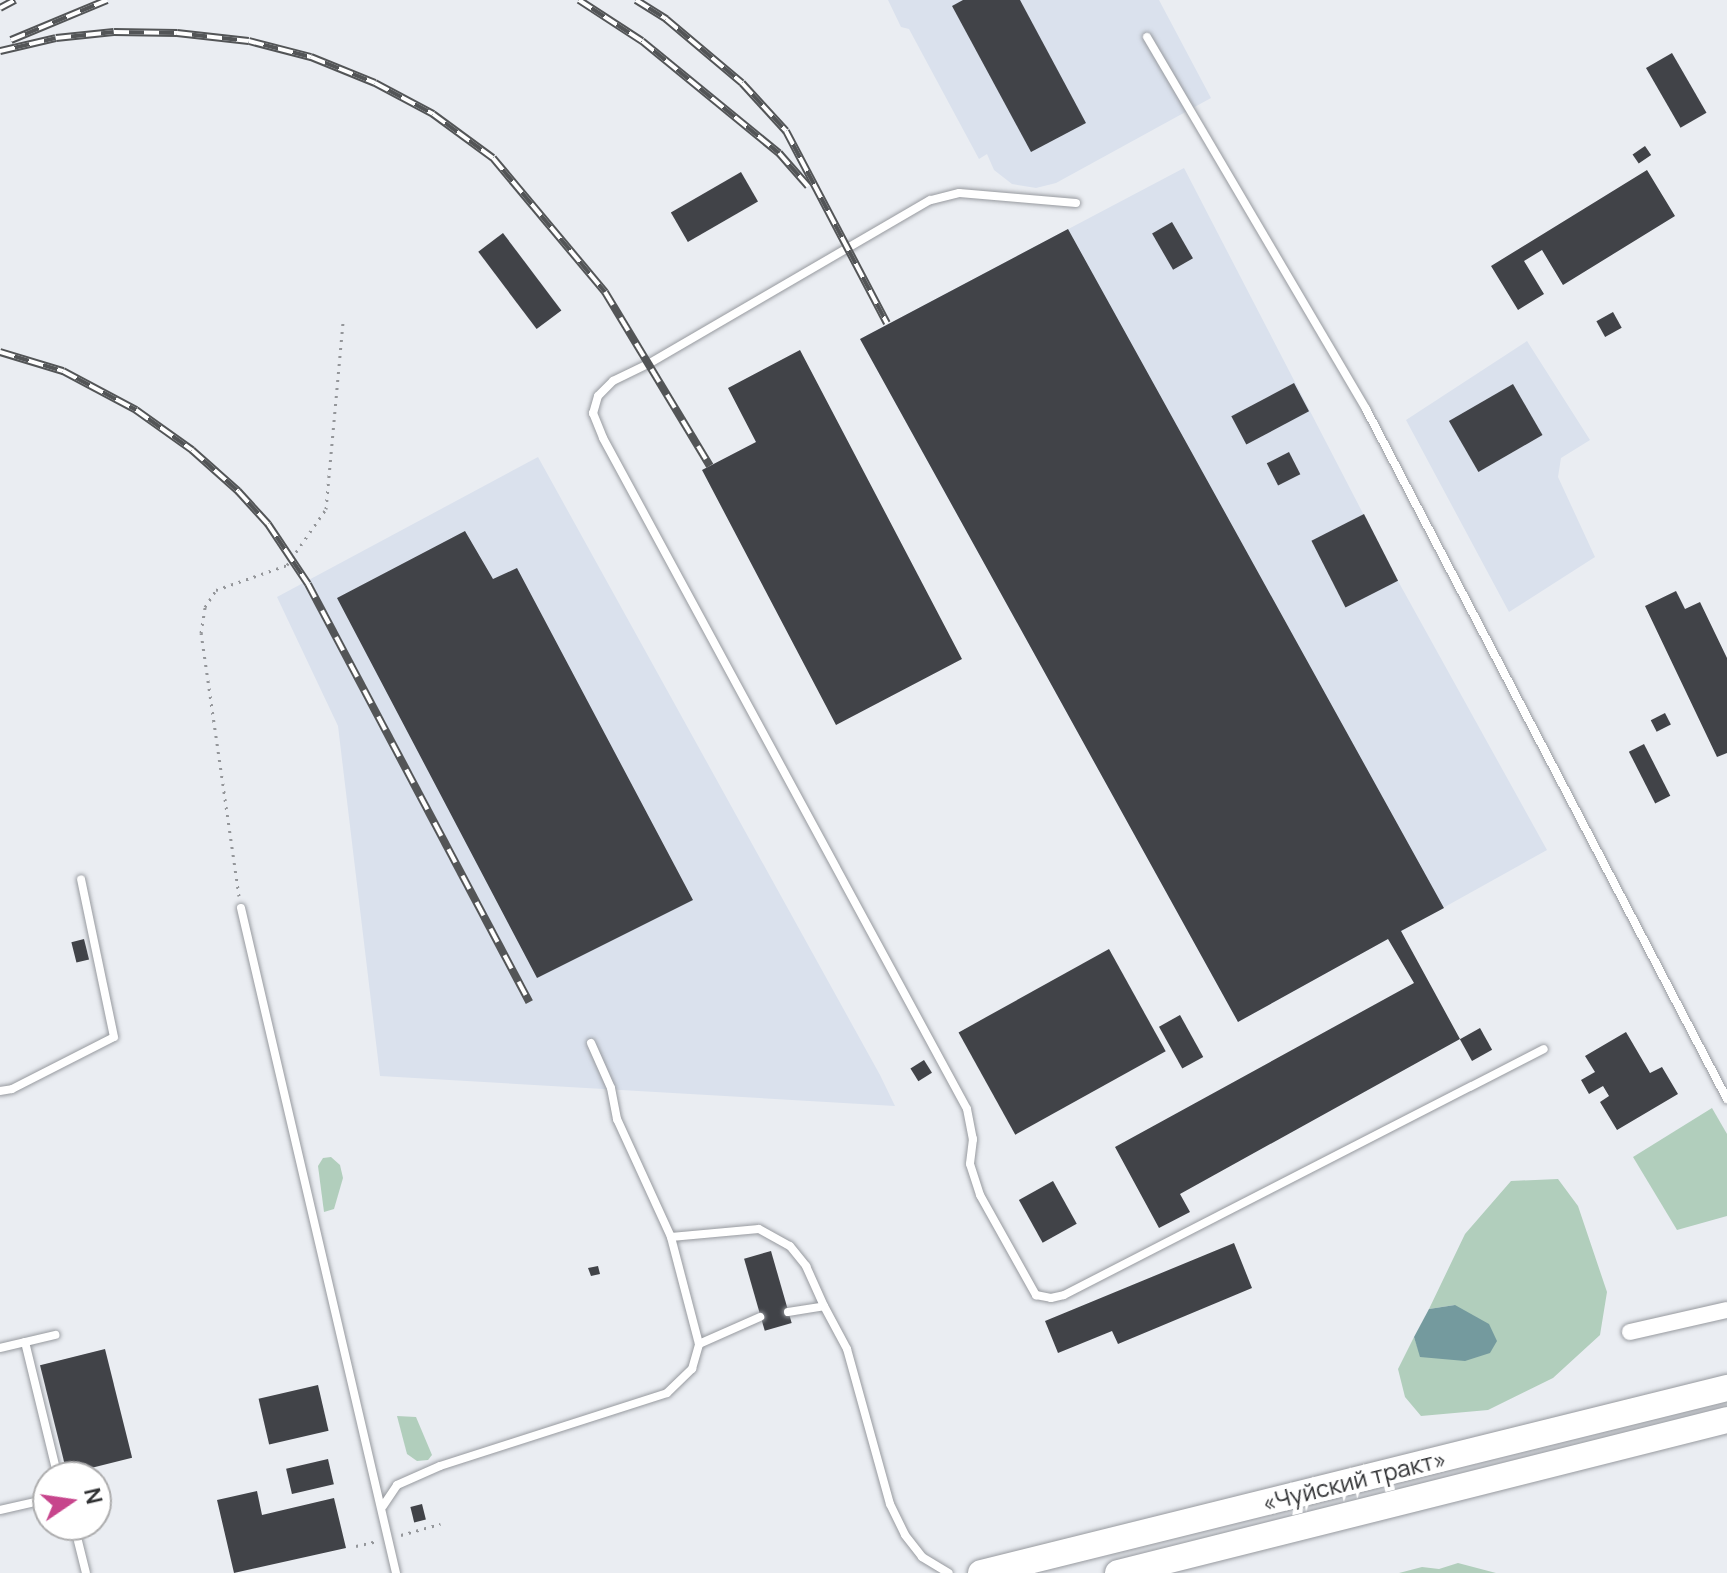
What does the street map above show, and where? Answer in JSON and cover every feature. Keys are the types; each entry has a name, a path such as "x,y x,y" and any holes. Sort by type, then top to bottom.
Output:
{"highway":[{"name":"«Чуйский тракт»","path":"981,1573 1727,1388"},
{"name":"«Чуйский тракт»","path":"1118,1573 1727,1420"}],"street":[{"path":"1630,1332 1727,1310"}],"lane":[{"path":"1147,37 1366,409 1727,1099"},
{"path":"1076,203 959,193 930,200 664,355 613,381 598,396 593,413 610,452 967,1109 973,1139 970,1164 980,1195 1036,1295 1051,1298 1064,1295 1544,1049"},
{"path":"0,1091 114,1037 81,879"},
{"path":"241,908 383,1506 396,1573"},
{"path":"383,1506 397,1485 440,1466 667,1393 692,1369 699,1344 671,1237 617,1119 611,1088 591,1043"},
{"path":"671,1237 759,1229 790,1246 806,1266 847,1349 890,1504 905,1535 922,1557 949,1573"},
{"path":"788,1312 824,1306"},
{"path":"699,1344 760,1317"},
{"path":"0,1348 55,1335"},
{"path":"25,1342 54,1461"},
{"path":"0,1510 32,1503"},
{"path":"78,1541 86,1573"}],"path":[{"path":"241,908 201,633 205,607 216,590 287,565 326,509 343,322"}],"shaded area":[{"path":"888,0 1159,0 1211,98 1056,183 1036,188 1012,184 994,170 987,154 979,159 909,29 901,27"},
{"path":"1184,168 1398,581 1547,850 1238,1022 860,339"},
{"path":"1527,341 1590,440 1561,458 1558,477 1595,557 1509,612 1406,420"},
{"path":"538,457 895,1106 380,1076 338,726 277,597"}],"green space":[{"path":"1712,1108 1727,1134 1727,1216 1677,1230 1633,1157"},
{"path":"331,1157 340,1165 343,1178 334,1209 324,1212 318,1166 323,1158"},
{"path":"1558,1179 1578,1206 1607,1292 1600,1335 1553,1378 1488,1410 1421,1416 1405,1397 1398,1369 1414,1337 1421,1357 1455,1305 1429,1309 1465,1234 1511,1181"},
{"path":"397,1416 416,1417 432,1455 428,1460 417,1461 407,1454"},
{"path":"1458,1563 1496,1573 1399,1573 1422,1567 1439,1569"}],"water":[{"path":"1455,1305 1489,1324 1497,1341 1490,1353 1465,1361 1420,1357 1414,1337 1429,1309"}],"building":[{"path":"963,0 1020,0 1086,123 1031,152 952,6"},
{"path":"1672,53 1706,113 1681,128 1646,68"},
{"path":"1645,146 1651,155 1639,164 1633,154"},
{"path":"1647,170 1675,216 1563,285 1542,250 1524,261 1544,294 1518,310 1491,266"},
{"path":"741,172 758,201 688,242 671,212"},
{"path":"1172,222 1193,258 1173,270 1152,234"},
{"path":"1068,229 1444,908 1401,931 1460,1039 1180,1194 1190,1212 1159,1228 1115,1147 1414,983 1388,939 1238,1022 860,339"},
{"path":"503,233 561,310 537,329 478,252"},
{"path":"1613,312 1622,328 1605,337 1596,321"},
{"path":"800,350 962,659 836,725 702,470 756,442 728,388"},
{"path":"1294,383 1309,411 1246,445 1231,416"},
{"path":"1513,384 1543,435 1478,472 1449,421"},
{"path":"1289,452 1300,474 1278,486 1267,463"},
{"path":"1364,514 1398,581 1345,608 1311,541"},
{"path":"465,531 493,579 517,568 693,900 537,978 337,598"},
{"path":"1676,591 1685,609 1700,602 1727,658 1727,753 1717,757 1645,606"},
{"path":"1665,713 1671,725 1657,732 1651,720"},
{"path":"1644,744 1670,796 1655,803 1629,752"},
{"path":"84,939 89,959 76,963 71,942"},
{"path":"1109,949 1166,1051 1015,1135 959,1032"},
{"path":"1180,1015 1203,1057 1182,1069 1159,1027"},
{"path":"1480,1028 1492,1050 1472,1061 1460,1039"},
{"path":"1626,1032 1650,1073 1662,1067 1678,1094 1617,1130 1600,1102 1609,1096 1603,1086 1589,1094 1581,1080 1595,1072 1585,1056"},
{"path":"924,1060 932,1073 918,1081 910,1068"},
{"path":"1053,1181 1077,1224 1043,1243 1019,1200"},
{"path":"1234,1243 1252,1288 1118,1344 1112,1331 1058,1353 1045,1321"},
{"path":"771,1251 792,1323 765,1331 744,1259"},
{"path":"598,1266 600,1274 591,1276 588,1268"},
{"path":"105,1349 132,1458 112,1463 64,1461 40,1365"},
{"path":"318,1385 329,1431 269,1445 259,1399"},
{"path":"328,1459 334,1484 292,1494 286,1469"},
{"path":"257,1491 262,1515 334,1498 346,1548 234,1573 217,1500"},
{"path":"422,1504 426,1520 414,1522 410,1507"}],"railway":[{"path":"0,8 15,0"},
{"path":"11,40 107,0"},
{"path":"579,0 642,41 779,153 808,186"},
{"path":"636,0 666,19 742,83 786,131 887,323"},
{"path":"0,51 56,38 114,32 177,33 249,41 311,57 375,83 433,114 493,158 605,292 710,466"},
{"path":"0,352 63,371 136,410 192,450 238,491 268,524 308,584 529,1002"}]}
